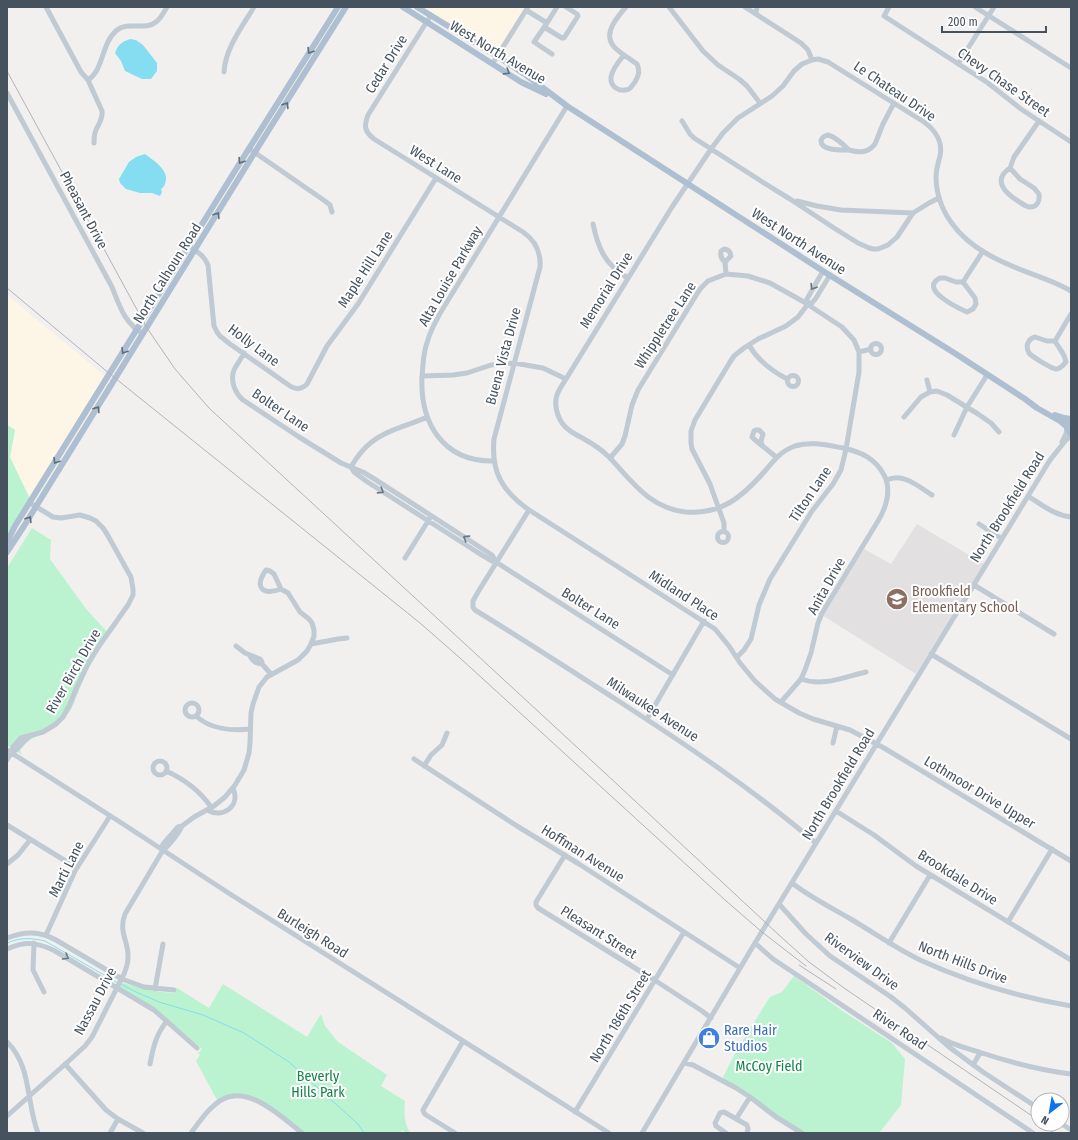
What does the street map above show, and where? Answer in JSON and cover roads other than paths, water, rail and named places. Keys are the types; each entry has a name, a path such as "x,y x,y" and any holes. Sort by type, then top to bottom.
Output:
{"main road":[{"name":"North Calhoun Road","path":"7,542 338,7"},
{"name":"North Calhoun Road","path":"7,552 36,508 346,7"},
{"name":"West North Avenue","path":"403,7 521,82 565,104"},
{"name":"West North Avenue","path":"417,7 497,56 526,75 565,104 823,271 956,354 1067,427"},
{"name":"West North Avenue","path":"1024,399 1056,415 1071,419"},
{"path":"1071,419 1069,420 1067,427 1071,435"}],"street":[{"path":"46,7 81,72 88,80 93,94 100,105 102,120 95,134 94,143"},
{"path":"88,80 93,76 105,47 114,32 127,26 143,26 153,24 159,19 167,7"},
{"path":"224,72 225,62 234,42 254,7"},
{"path":"552,54 534,42 557,7"},
{"path":"493,63 527,8 545,25 564,38 578,16 566,7"},
{"path":"624,55 614,69 611,79 612,84 615,87 623,90 629,89 632,86 638,78 640,71 638,64 612,45 610,40 609,33 626,7"},
{"path":"669,7 703,51 718,65 748,86 760,103"},
{"path":"688,183 710,149 728,127 738,118 772,96 780,89 799,66 812,60 808,50 801,43 745,7"},
{"path":"756,7 756,14"},
{"name":"Chevy Chase Street","path":"889,7 884,16 988,83 1021,109 1071,142"},
{"path":"975,7 1071,68"},
{"path":"958,64 994,7"},
{"name":"Cedar Drive","path":"365,128 368,115 431,15"},
{"name":"Le Chateau Drive","path":"812,60 824,60 833,64 924,122 932,129 940,146 936,176 939,198 948,218 954,227 967,240 1011,266 1050,280 1071,291"},
{"name":"Pheasant Drive","path":"7,93 112,287 121,311 127,320 143,334"},
{"path":"849,150 830,135 825,136 822,140 822,145 826,148 865,152 872,148 875,144 894,103"},
{"name":"Alta Louise Parkway","path":"494,461 468,458 452,449 438,437 427,418 422,391 424,354 432,328 565,104"},
{"path":"682,121 690,134 710,149 868,248 873,249 883,247 893,242 913,213 939,198"},
{"path":"1010,168 1020,179 1034,188 1039,194 1039,201 1035,206 1026,206 1005,191 1002,185 1002,179 1006,171 1010,168 1014,157 1039,121"},
{"name":"West Lane","path":"365,128 374,139 498,216"},
{"path":"249,149 325,201 330,205 332,212"},
{"name":"Maple Hill Lane","path":"313,373 324,351 358,304 436,178"},
{"name":"Memorial Drive","path":"610,458 594,445 567,429 562,423 558,414 556,399 559,390 688,183"},
{"path":"790,199 841,210 913,213"},
{"name":"Buena Vista Drive","path":"498,216 530,237 537,247 540,259 538,275 495,432 493,446 494,461 498,475 506,491 529,510"},
{"path":"593,224 597,240 604,257 615,269 628,278"},
{"name":"Holly Lane","path":"189,246 205,258 208,265 214,326 220,336 293,388 299,389 305,386 313,373"},
{"path":"963,282 983,250"},
{"path":"724,262 726,274"},
{"path":"808,304 806,299 823,271"},
{"name":"Whippletree Lane","path":"610,458 622,444 632,405 638,390 697,294 705,284 719,276 726,274 748,276 770,282 808,304"},
{"path":"724,531 724,523 707,477 692,449 691,431 694,420 730,362 740,350 758,339 788,325 798,317 808,304 812,303 816,298 830,275"},
{"path":"940,278 963,282 975,298 976,304 973,309 967,312 939,295 933,288 935,281 940,278"},
{"name":"Tilton Lane","path":"737,657 751,640 759,605 770,579 812,510 836,480 843,465 859,372 859,352 854,340 842,327 808,304"},
{"path":"1055,341 1071,314"},
{"path":"1035,337 1047,341 1055,341 1058,348 1064,355 1066,362 1062,368 1056,369 1051,367 1029,353 1027,346 1028,342 1032,338 1035,337"},
{"path":"749,345 758,358 768,367 787,379"},
{"path":"859,352 871,349"},
{"name":"Bolter Lane","path":"244,353 234,370 233,376 235,388 240,397 248,404 341,463 357,469 432,516 492,555 496,562"},
{"path":"422,376 453,375 467,373 503,363 514,363 543,368 566,379"},
{"path":"954,435 967,407 987,375"},
{"path":"927,380 930,392"},
{"path":"904,417 921,397 930,392 942,392 991,423 999,432"},
{"path":"351,467 365,447 376,438 427,418"},
{"name":"North Brookfield Road","path":"1058,450 1064,438 1067,427"},
{"name":"North Brookfield Road","path":"642,1133 755,943 1050,460 1071,435"},
{"path":"610,458 642,492 667,508 676,510 703,512 719,508 730,503 745,493 776,457 789,448 807,444 826,445 856,451 875,462 887,480 900,478 909,481 932,495"},
{"path":"762,446 776,457"},
{"name":"Bolter Lane","path":"351,467 354,472 366,481 673,675"},
{"name":"Anita Drive","path":"781,702 800,679 811,653 818,623 822,613 883,513 887,499 887,480"},
{"path":"1028,496 1053,512 1062,516 1071,517"},
{"name":"River Birch Drive","path":"7,760 9,752 21,738 48,729 63,717 89,662 128,605 133,595 131,577 103,528 90,518 80,515 61,518 52,517 30,503"},
{"path":"496,562 529,510"},
{"name":"Midland Place","path":"529,510 718,632 755,681 781,702 799,713 813,719 850,730 876,744"},
{"path":"405,558 432,516"},
{"path":"979,524 1002,539"},
{"name":"Milwaukee Avenue","path":"496,562 472,604 475,610 647,719 723,770 797,826 816,843"},
{"path":"281,589 270,592 265,592 262,590 260,586 261,580 266,570 274,574 281,589 288,593 300,612 312,623 314,636 311,644"},
{"path":"974,585 1054,634"},
{"path":"647,719 704,622"},
{"path":"311,644 347,638"},
{"name":"Nassau Drive","path":"7,1116 66,1064 88,1042 126,970 129,957 122,932 123,919 162,850 162,846 178,827 209,809 225,797 233,788 247,762 250,743 251,713 256,694 262,682 271,674 298,660 307,651 311,644"},
{"path":"236,646 250,656 260,659 262,664 271,674"},
{"path":"931,654 1071,739"},
{"path":"800,679 813,682 827,682 866,672"},
{"path":"196,716 204,722 221,728 237,730 250,729"},
{"path":"833,743 836,726"},
{"path":"424,766 431,755 442,745 448,734"},
{"name":"Lothmoor Drive Upper","path":"876,744 1071,861"},
{"name":"Burleigh Road","path":"9,752 367,982 609,1133"},
{"name":"Hoffman Avenue","path":"414,759 740,968"},
{"path":"166,771 191,785 204,798 209,809 214,813 228,810 235,798 233,788"},
{"name":"Brookdale Drive","path":"836,811 874,835 930,875 1071,960"},
{"name":"Marti Lane","path":"46,935 76,868 110,816"},
{"path":"7,825 76,868"},
{"path":"7,864 18,855 30,840"},
{"path":"1008,922 1052,849"},
{"name":"Pleasant Street","path":"565,855 536,902 536,905 542,911 656,981 711,1018"},
{"path":"889,943 930,875"},
{"name":"North Hills Drive","path":"792,884 889,943 932,965 982,984 1025,997 1071,1006"},
{"name":"Riverview Drive","path":"779,904 806,934 825,952 891,997 949,1047 973,1065 1030,1103"},
{"name":"North 186th Street","path":"575,1112 656,981 684,932"},
{"path":"7,938 26,933 40,934 46,935 62,943 119,983 154,1010 197,1048"},
{"path":"34,943 33,970 44,992"},
{"name":"River Road","path":"755,943 791,971 1033,1133"},
{"path":"7,949 19,944 39,944 55,950 119,983 155,989 174,990"},
{"path":"155,989 163,944"},
{"path":"150,1064 155,1041 168,1022"},
{"name":"Riverview Drive","path":"934,1034 950,1042 1011,1063 1071,1074"},
{"path":"455,1133 426,1115 423,1110 463,1041"},
{"path":"7,1042 14,1050 22,1064 26,1077 33,1119 38,1133"},
{"path":"973,1065 980,1053"},
{"path":"685,1063 693,1065 750,1097 776,1117 802,1133"},
{"path":"66,1064 106,1110 118,1119 143,1133"},
{"path":"191,1133 216,1103 232,1096 257,1100 300,1131"},
{"path":"736,1119 750,1097"},
{"path":"726,1133 716,1126 715,1123 720,1113 724,1112 746,1126 748,1128 747,1133"},
{"path":"110,1133 118,1119"}],"water":[{"path":"130,39 136,40 143,45 157,63 157,71 151,79 142,79 125,71 121,61 115,53 120,44"},
{"path":"145,154 160,166 166,175 165,184 161,189 162,192 160,196 152,193 140,193 126,189 120,183 119,179 129,162 136,157"}],"waterway":[{"path":"7,943 26,939 45,941 118,983"},
{"path":"121,984 159,1002 203,1015 244,1033 289,1062 358,1124 364,1133"}],"railway":[{"path":"7,71 147,328 175,369 209,408 809,962 844,988 1030,1115"},
{"path":"7,288 110,374 420,623 725,900 762,932 806,966"},
{"path":"799,965 836,989"}],"place":[{"name":"Brookfield Elementary School","path":"897,599"},
{"name":"Rare Hair Studios","path":"709,1038"}],"park label":[{"name":"McCoy Field","path":"769,1066"},
{"name":"Beverly Hills Park","path":"318,1084"}]}
